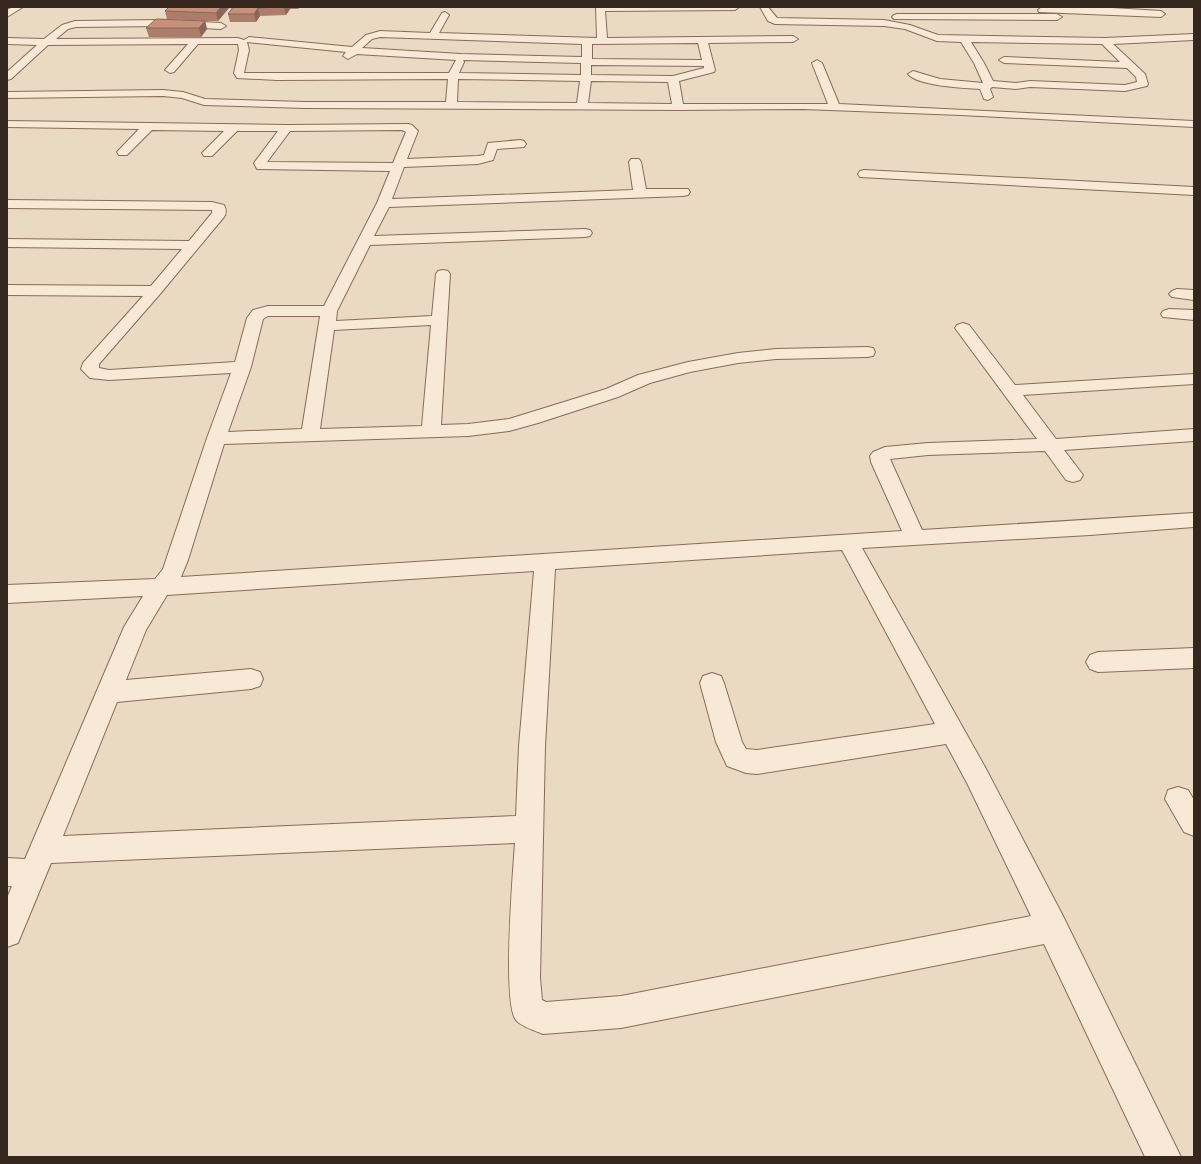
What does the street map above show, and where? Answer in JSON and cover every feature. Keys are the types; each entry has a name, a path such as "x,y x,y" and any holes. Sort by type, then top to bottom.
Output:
{"street":[{"path":"7,14 19,7"},
{"path":"602,41 600,8 735,7"},
{"path":"764,7 772,20 775,21 890,24 907,27 937,38 964,40 1105,41 1194,37"},
{"path":"949,17 945,12 946,11 1062,10 1163,14"},
{"path":"433,36 445,15"},
{"path":"210,41 229,16"},
{"path":"805,22 803,18 812,16 1057,17"},
{"path":"7,77 65,27 75,24 162,23 221,26"},
{"path":"1184,29 1194,33"},
{"path":"330,77 353,50 372,36 388,34 587,41 794,39"},
{"path":"451,105 453,76 461,57 473,37"},
{"path":"249,40 381,53 586,61 709,63"},
{"path":"7,41 238,41 242,42 244,50 239,73 241,76 248,77 453,76 673,79 707,72 710,70 702,40"},
{"path":"964,40 979,63 988,85"},
{"path":"170,70 196,41"},
{"path":"582,106 586,78 587,41"},
{"path":"913,74 925,80 948,85 1016,86 1030,84 1124,88 1141,86 1143,84 1142,79 1105,41"},
{"path":"1004,60 1130,65"},
{"path":"818,62 835,107"},
{"path":"673,79 678,107"},
{"path":"988,85 985,90 997,114"},
{"path":"7,95 163,93 183,94 204,102 305,105 835,107 1194,124"},
{"path":"7,124 287,128 408,127 412,131 384,203 328,318 310,435"},
{"path":"123,152 149,126"},
{"path":"208,153 234,127"},
{"path":"287,128 260,163 261,166 398,165 478,160 489,157 492,146 520,144"},
{"path":"634,162 640,194"},
{"path":"864,174 1194,191"},
{"path":"384,203 683,192"},
{"path":"7,204 212,206 218,208 219,214 155,291 91,363 90,369 96,374 109,375 242,367"},
{"path":"365,241 585,233"},
{"path":"7,243 194,245"},
{"path":"431,431 443,274"},
{"path":"7,290 155,291"},
{"path":"1177,294 1194,295"},
{"path":"7,932 28,865 109,692 136,627 160,588 172,573 216,438 242,367 255,318 259,313 268,311 328,318 439,320"},
{"path":"1169,314 1194,315"},
{"path":"963,328 1073,475"},
{"path":"216,438 468,430 509,425 612,393 644,379 688,367 738,358 776,354 867,352"},
{"path":"1009,391 1194,379"},
{"path":"915,538 881,462 880,456 885,453 897,451 1050,445 1194,435"},
{"path":"7,594 160,588 848,542 1107,528 1194,520"},
{"path":"848,542 952,732 1052,927 1164,1157"},
{"path":"545,562 532,746 524,978 527,1009 543,1018 621,1012 1052,927"},
{"path":"1098,662 1194,658"},
{"path":"109,692 251,679"},
{"path":"712,683 729,742 736,758 746,762 757,762 952,732"},
{"path":"1178,799 1194,823"},
{"path":"28,865 529,829"}],"building":[{"path":"169,7 221,7 216,13 165,11"},
{"path":"233,7 284,7 258,8 254,14 228,14"},
{"path":"156,19 205,21 199,28 146,28"}]}
